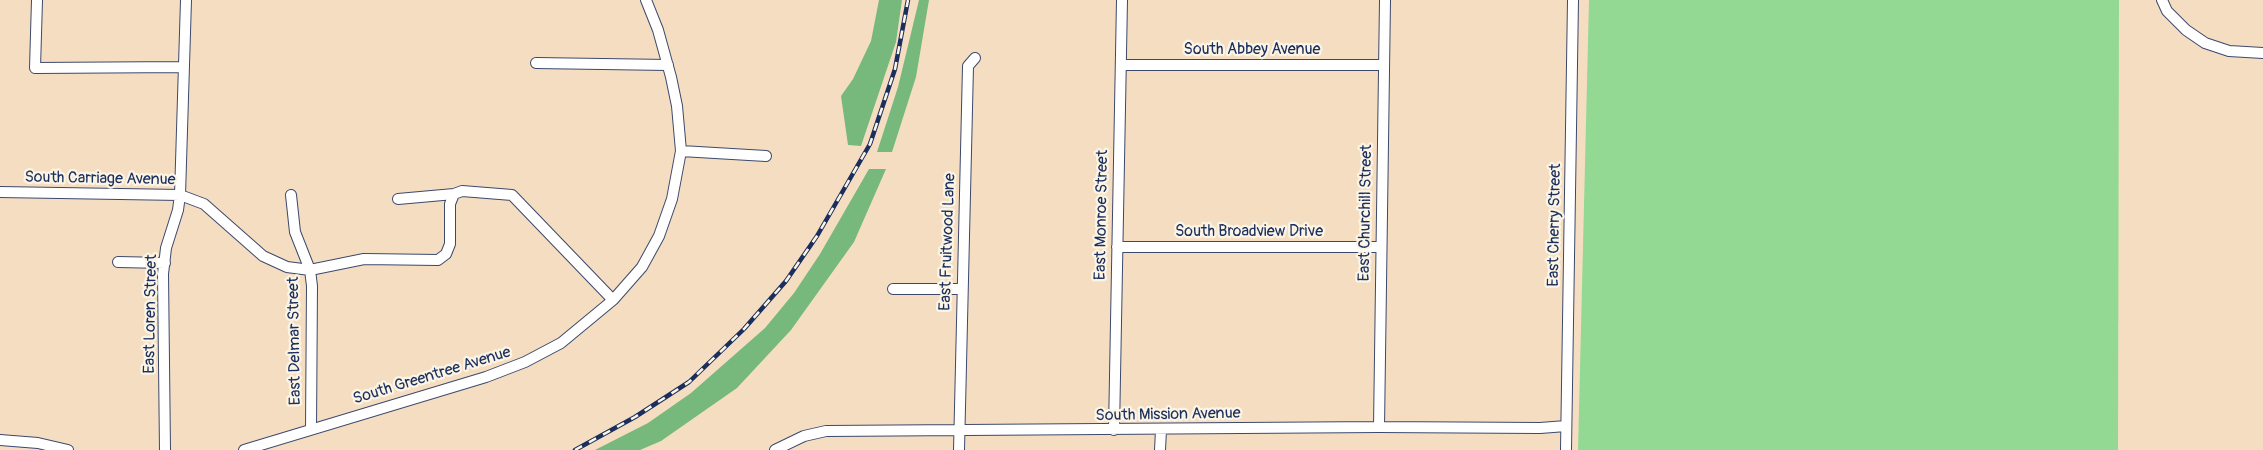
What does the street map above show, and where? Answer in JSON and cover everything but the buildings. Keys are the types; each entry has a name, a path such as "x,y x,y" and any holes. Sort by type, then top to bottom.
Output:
{"street":[{"path":"37,0 35,68 182,67"},
{"name":"East Loren Street","path":"165,450 163,274 180,196 182,67 186,0"},
{"name":"South Greentree Avenue","path":"244,450 486,377 525,362 561,343 613,300 642,268 659,236 672,199 682,151 677,106 668,65 646,0"},
{"name":"East Monroe Street","path":"1114,430 1122,0"},
{"name":"East Churchill Street","path":"1379,427 1385,0"},
{"name":"East Cherry Street","path":"1566,450 1573,0"},
{"path":"2162,0 2167,10 2186,30 2205,43 2229,51 2263,53"},
{"name":"East Fruitwood Lane","path":"958,450 968,66 975,58"},
{"path":"536,63 668,65"},
{"name":"South Abbey Avenue","path":"1121,65 1383,65"},
{"path":"682,151 766,156"},
{"path":"398,198 454,194 462,190 512,195 613,300"},
{"name":"South Carriage Avenue","path":"0,192 180,196 204,204 263,256 287,267 310,270 364,259 438,260 446,254 450,244 450,204 454,194"},
{"name":"East Delmar Street","path":"291,195 295,232 310,270 312,286 311,429"},
{"name":"South Broadview Drive","path":"1117,248 1381,246"},
{"path":"118,262 165,263"},
{"path":"893,289 961,289"},
{"name":"South Mission Avenue","path":"775,450 804,436 826,431 1379,427 1540,428 1566,426"},
{"path":"1160,450 1161,430"},
{"path":"0,440 38,443 64,450"}],"green space":[{"path":"879,0 902,0 896,42 861,146 848,145 841,96 853,79 871,41"},
{"path":"919,0 929,0 916,77 892,152 877,152 898,87"},
{"path":"1589,0 2119,0 2118,450 1578,450"},
{"path":"869,169 886,169 854,242 791,330 737,388 661,441 640,450 595,450 648,423 691,393 765,328 794,293 820,254"}],"railway":[{"path":"575,450 635,417 689,382 744,329 786,281 817,236 870,144 895,69 908,0"}]}
